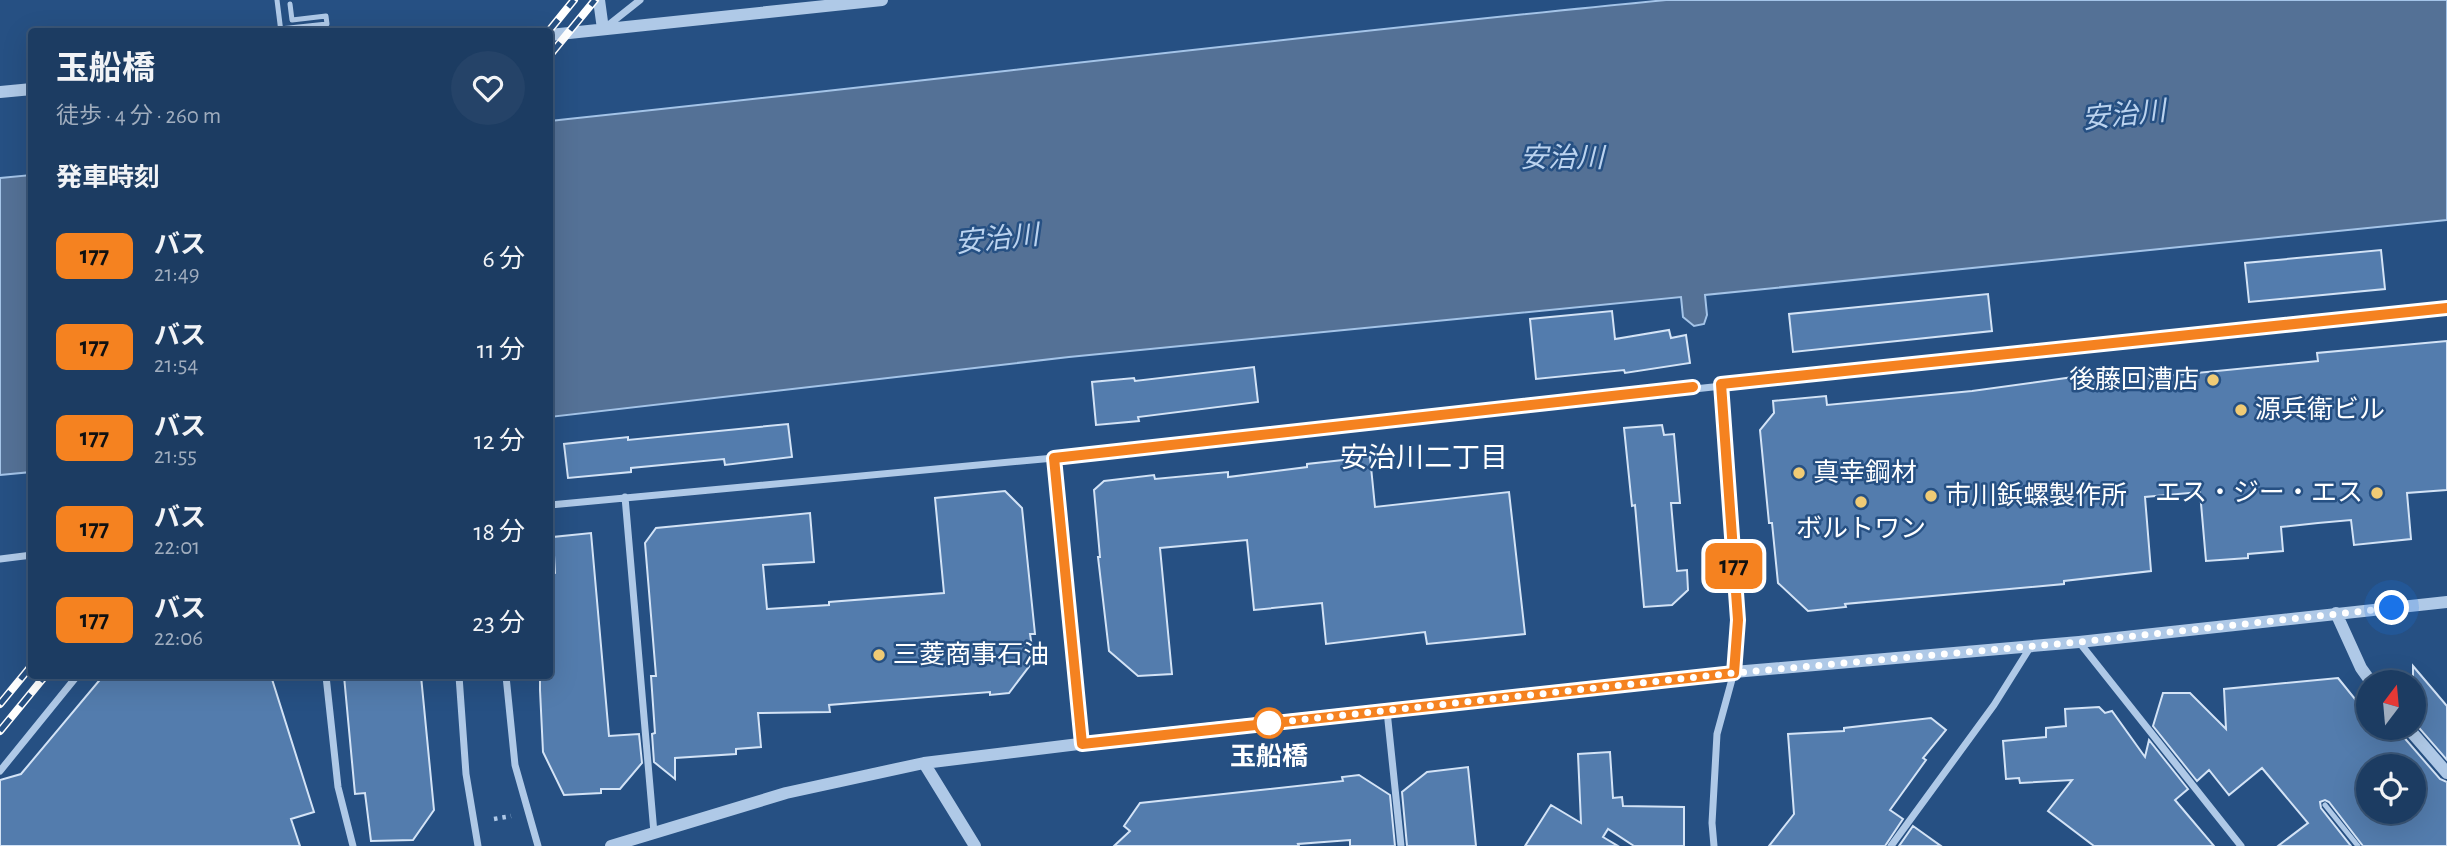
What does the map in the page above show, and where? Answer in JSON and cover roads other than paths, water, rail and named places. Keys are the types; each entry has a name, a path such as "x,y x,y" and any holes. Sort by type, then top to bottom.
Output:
{"street":[{"path":"600,0 603,29"},
{"path":"603,29 640,0"},
{"path":"553,35 883,0"},
{"path":"0,92 28,89"},
{"path":"553,505 1054,458 1721,384 2447,308"},
{"path":"1714,846 1712,823 1717,734 1734,673 1738,620 1721,384"},
{"path":"1054,458 1082,744"},
{"path":"625,497 654,833"},
{"path":"0,559 28,556"},
{"path":"611,846 786,793 924,763 1734,673 2079,642 2447,602"},
{"path":"2336,613 2362,670"},
{"path":"2079,642 2241,846"},
{"path":"1891,846 1994,705 2031,645"},
{"path":"0,771 75,679"},
{"path":"326,679 338,787 353,846"},
{"path":"458,679 466,774 478,846"},
{"path":"506,679 514,765 538,846"},
{"path":"1387,711 1401,846"},
{"path":"2418,740 2447,774"},
{"path":"924,763 975,846"}],"lane":[{"path":"277,0 281,28"},
{"path":"290,4 292,20 326,16 327,24 296,28"},
{"path":"2325,805 2358,846"}],"water":[{"name":"安治川","path":"1666,0 2447,0 2447,220 1705,295 1707,315 1704,324 1694,326 1683,317 1681,297 1069,357 553,417 553,121"},
{"path":"28,175 28,472 0,475 0,178"}],"railway":[{"path":"551,28 574,0"},
{"path":"553,51 595,0"},
{"path":"0,704 28,670"},
{"path":"0,731 43,679"}],"place":[{"name":"後藤回漕店","path":"2213,380"},
{"name":"源兵衛ビル","path":"2241,410"},
{"name":"真幸鋼材","path":"1799,473"},
{"name":"エス・ジー・エス","path":"2377,493"},
{"name":"市川鋲螺製作所","path":"1931,496"},
{"name":"ボルトワン","path":"1861,502"},
{"name":"三菱商事石油","path":"879,655"},
{"name":"玉船橋","path":"1269,723"}],"district":[{"name":"安治川二丁目","path":"1424,459"}]}
